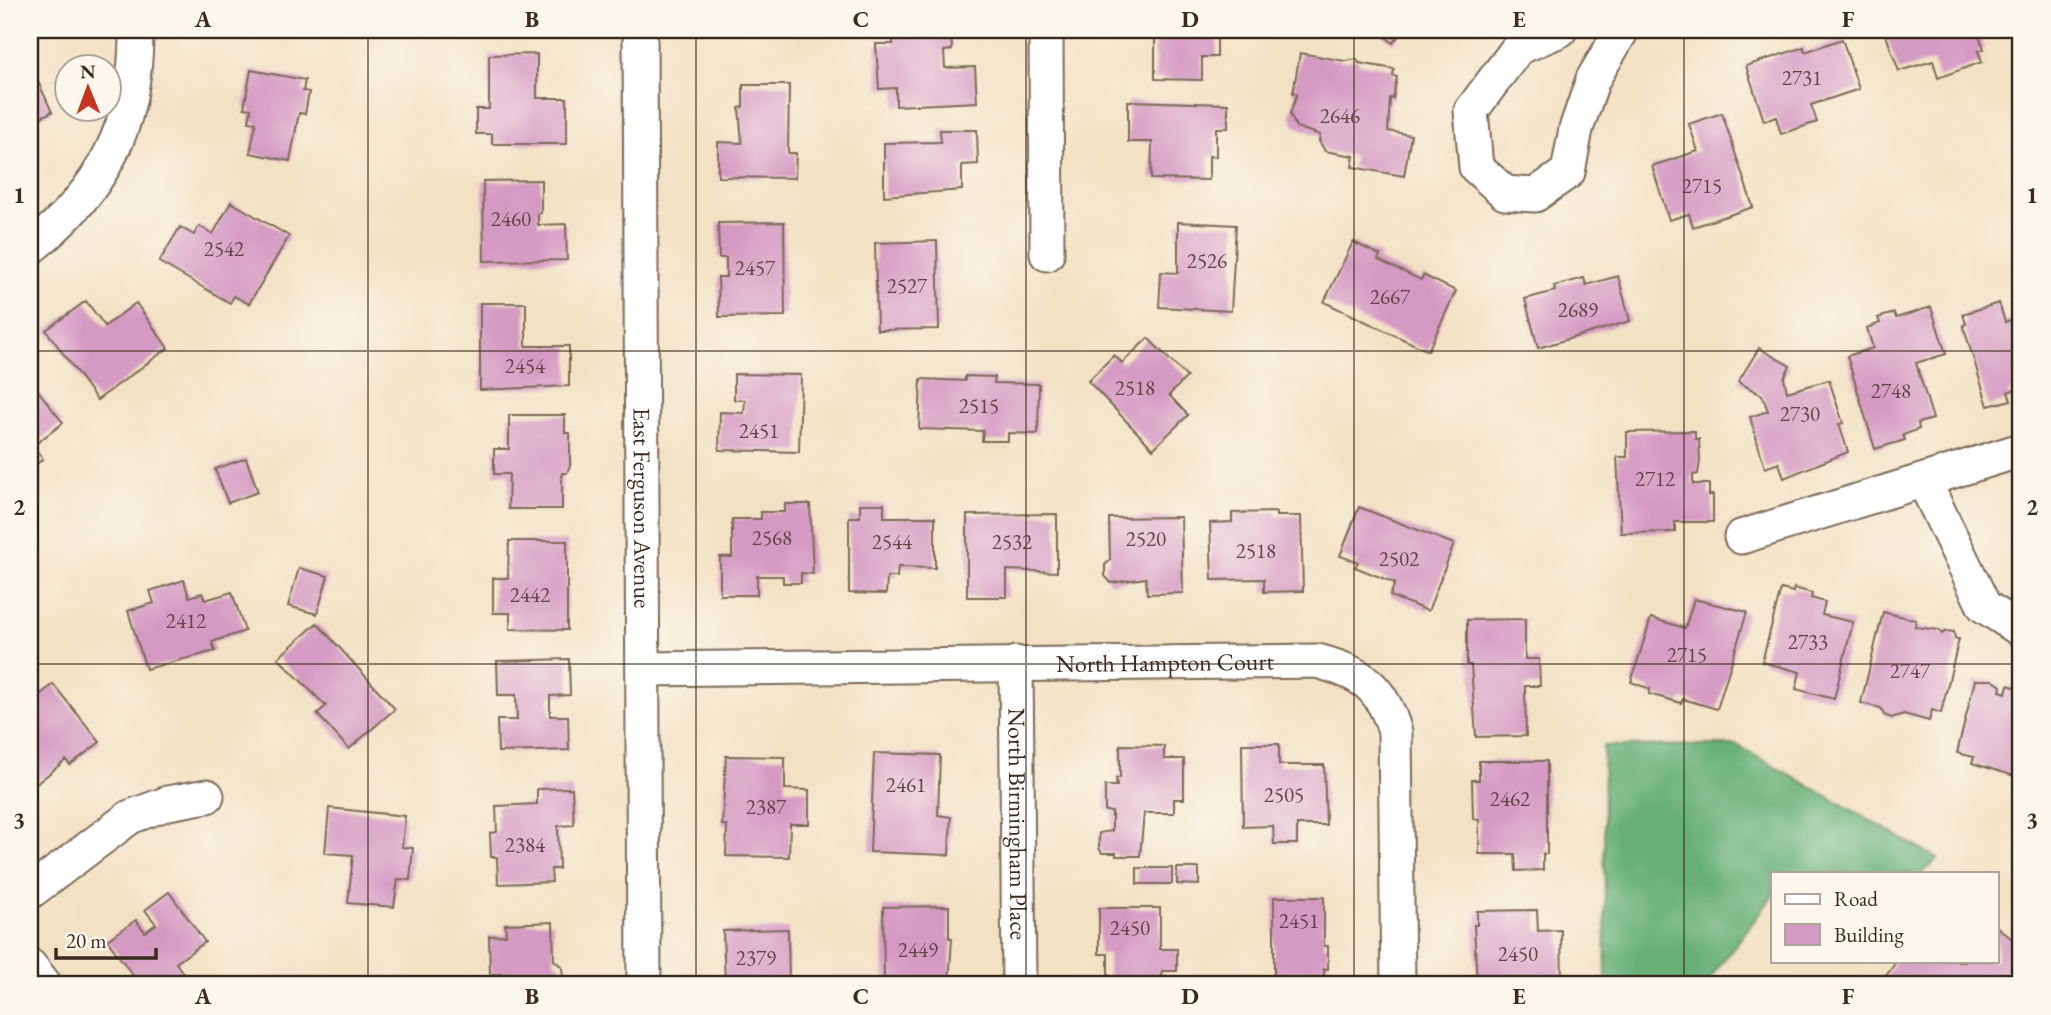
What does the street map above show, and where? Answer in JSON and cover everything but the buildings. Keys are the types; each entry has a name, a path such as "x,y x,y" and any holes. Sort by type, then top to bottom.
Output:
{"street":[{"path":"30,248 60,224 89,192 106,165 123,125 134,88 136,30"},
{"name":"East Ferguson Avenue","path":"640,30 644,985"},
{"path":"1046,30 1047,254"},
{"path":"1560,30 1518,48 1471,111 1476,167 1506,193 1535,195 1568,172 1576,129 1593,79 1622,30"},
{"path":"1741,537 2021,450"},
{"path":"1924,481 1984,606 2021,630"},
{"name":"North Hampton Court","path":"643,669 1317,661 1350,670 1372,686 1388,707 1395,732 1398,985"},
{"name":"North Birmingham Place","path":"1016,663 1019,985"},
{"path":"30,892 130,817 168,803 207,796"},
{"path":"30,966 45,985"}],"green space":[{"path":"1737,745 1938,859 1923,872 1771,872 1771,899 1705,985 1606,985 1603,746"}]}
